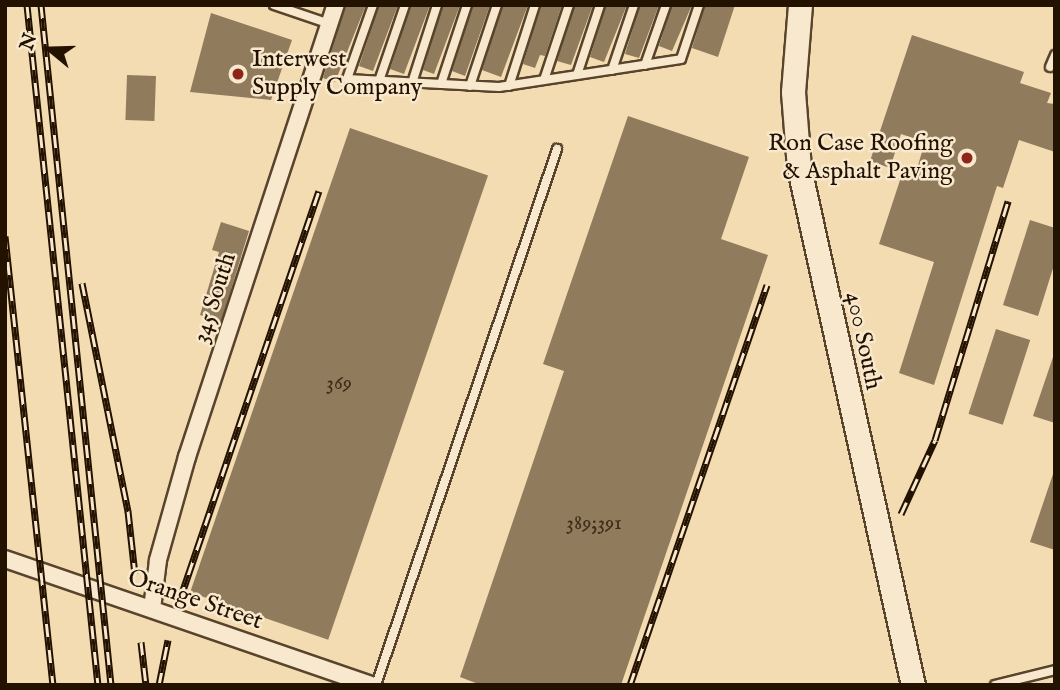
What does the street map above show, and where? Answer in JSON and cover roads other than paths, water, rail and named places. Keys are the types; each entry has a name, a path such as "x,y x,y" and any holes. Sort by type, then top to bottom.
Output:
{"street":[{"name":"345 South","path":"152,610 158,560 187,457 336,5"},
{"name":"400 South","path":"800,5 793,92 799,167 913,685"},
{"name":"Orange Street","path":"5,559 370,685"}],"lane":[{"path":"274,5 330,24"},
{"path":"373,5 347,79 470,86 509,86 681,59 699,5"},
{"path":"379,81 405,5"},
{"path":"412,83 438,5"},
{"path":"441,84 467,5"},
{"path":"470,86 497,5"},
{"path":"509,86 535,5"},
{"path":"544,80 569,5"},
{"path":"577,75 600,5"},
{"path":"612,70 634,5"},
{"path":"645,65 666,5"},
{"path":"1050,67 1055,55"},
{"path":"376,685 557,149"},
{"path":"996,685 1055,670"}],"railway":[{"path":"27,5 98,685"},
{"path":"41,5 111,685"},
{"path":"180,599 319,191"},
{"path":"901,514 935,440 1008,201"},
{"path":"5,236 53,685"},
{"path":"82,283 128,511 135,574"},
{"path":"630,685 767,285"},
{"path":"159,685 168,640"},
{"path":"141,642 146,685"}],"place":[{"name":"Interwest Supply Company","path":"238,74"},
{"name":"Ron Case Roofing & Asphalt Paving","path":"967,158"}]}
